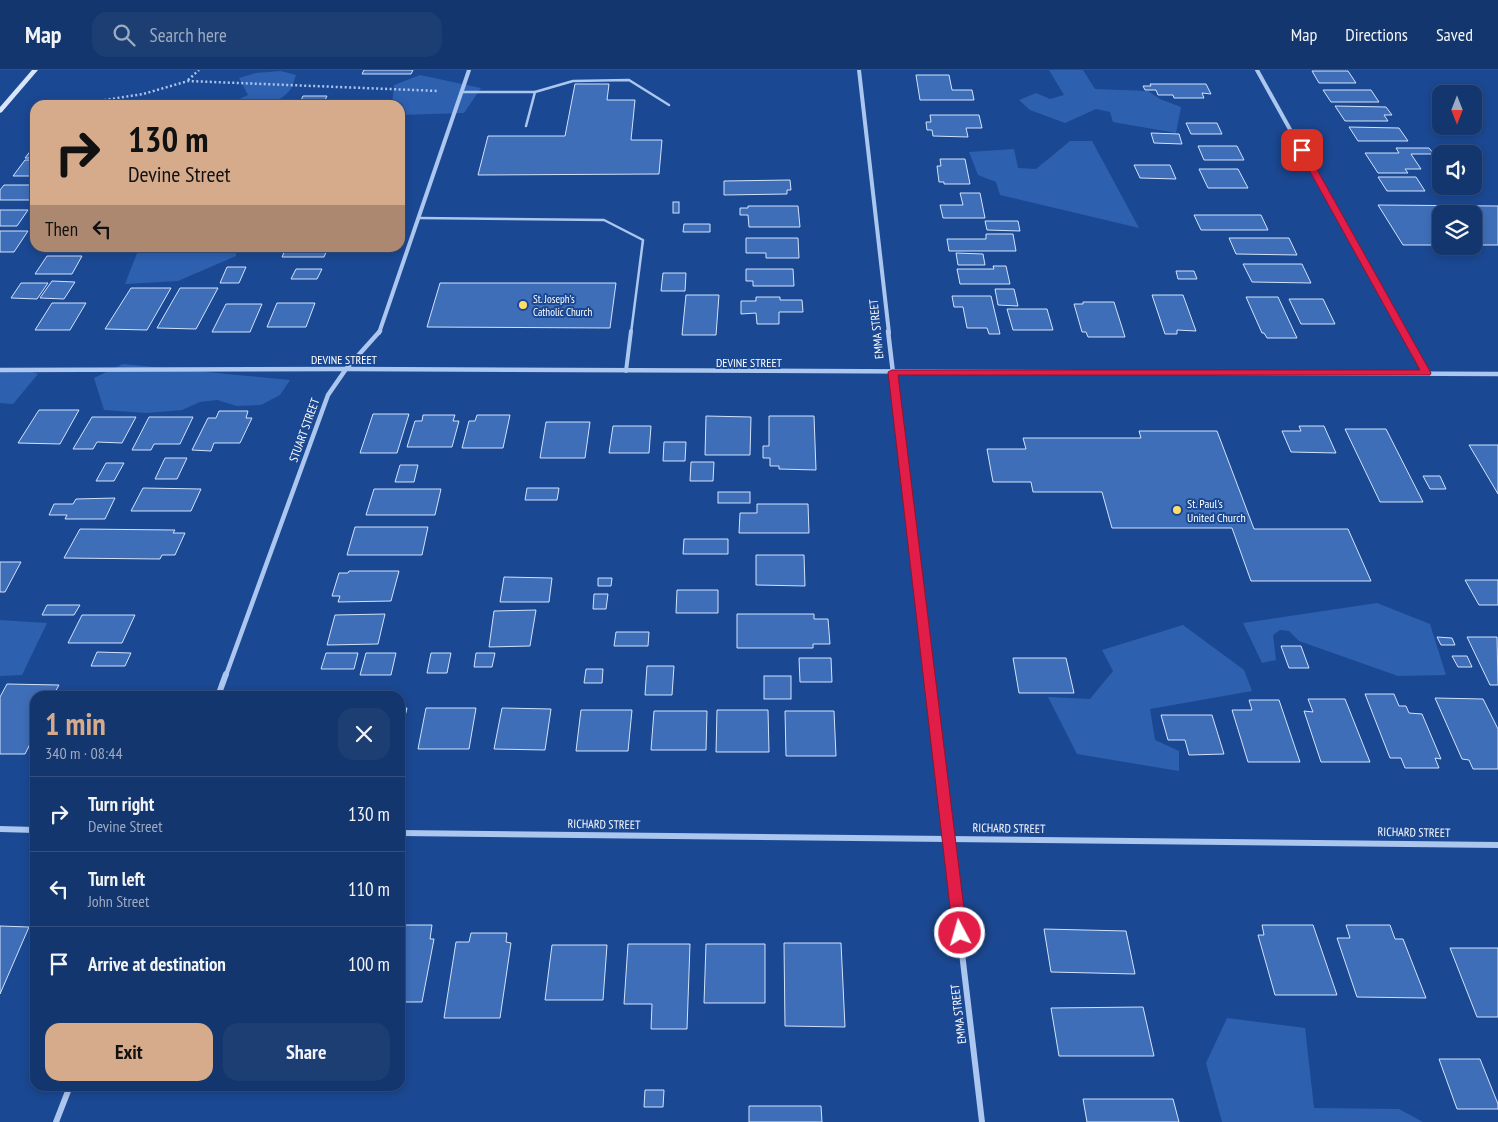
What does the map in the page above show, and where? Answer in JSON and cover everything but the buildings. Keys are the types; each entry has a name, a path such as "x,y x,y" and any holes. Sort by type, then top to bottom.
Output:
{"street":[{"path":"0,111 35,70"},
{"name":"STUART STREET","path":"220,691 328,395 346,369 379,333 470,70"},
{"name":"EMMA STREET","path":"859,70 892,372 982,1122"},
{"path":"1257,70 1426,373"},
{"name":"DEVINE STREET","path":"0,370 346,369 1498,374"},
{"path":"0,829 30,830"},
{"name":"RICHARD STREET","path":"405,833 1498,844"},
{"path":"56,1122 68,1091"}],"lane":[{"path":"462,92 535,92 573,81 629,80 669,105"},
{"path":"526,126 535,92"},
{"path":"419,218 604,220 643,240 626,371"}],"path":[{"path":"188,81 199,70"},
{"path":"105,100 143,94 188,81 462,92"}],"shaded area":[{"path":"1049,70 1083,70 1095,89 1148,91 1160,99 1181,107 1176,133 1113,122 1110,112 1096,109 1065,123 1030,110 1019,100 1036,93 1050,99 1064,95"},
{"path":"281,71 296,75 291,89 277,100 237,100 248,95 239,78 256,73"},
{"path":"420,75 481,88 464,113 405,115 405,100 392,100 394,85"},
{"path":"1070,141 1092,141 1139,228 1000,195 996,182 978,175 969,152 1014,149 1018,168 1036,169"},
{"path":"137,252 236,252 236,256 178,281 125,284"},
{"path":"123,364 290,380 280,395 261,405 237,406 217,400 200,402 182,410 146,413 104,410 94,378"},
{"path":"23,369 38,374 13,404 0,403 0,371"},
{"path":"1377,603 1430,624 1446,675 1398,676 1299,641 1289,631 1280,630 1273,635 1276,660 1262,663 1243,623"},
{"path":"0,620 47,623 22,675 0,676"},
{"path":"1183,625 1244,670 1252,691 1150,709 1155,740 1179,751 1179,771 1077,754 1048,697 1090,699 1113,671 1102,650"},
{"path":"1227,1018 1305,1028 1314,1108 1399,1109 1423,1122 1222,1122 1206,1063"}],"place":[{"name":"St. Joseph's Catholic Church","path":"523,305"},
{"name":"St. Paul's United Church","path":"1177,510"}],"route":[{"path":"960,933 892,372 1426,373 1302,150"}]}
